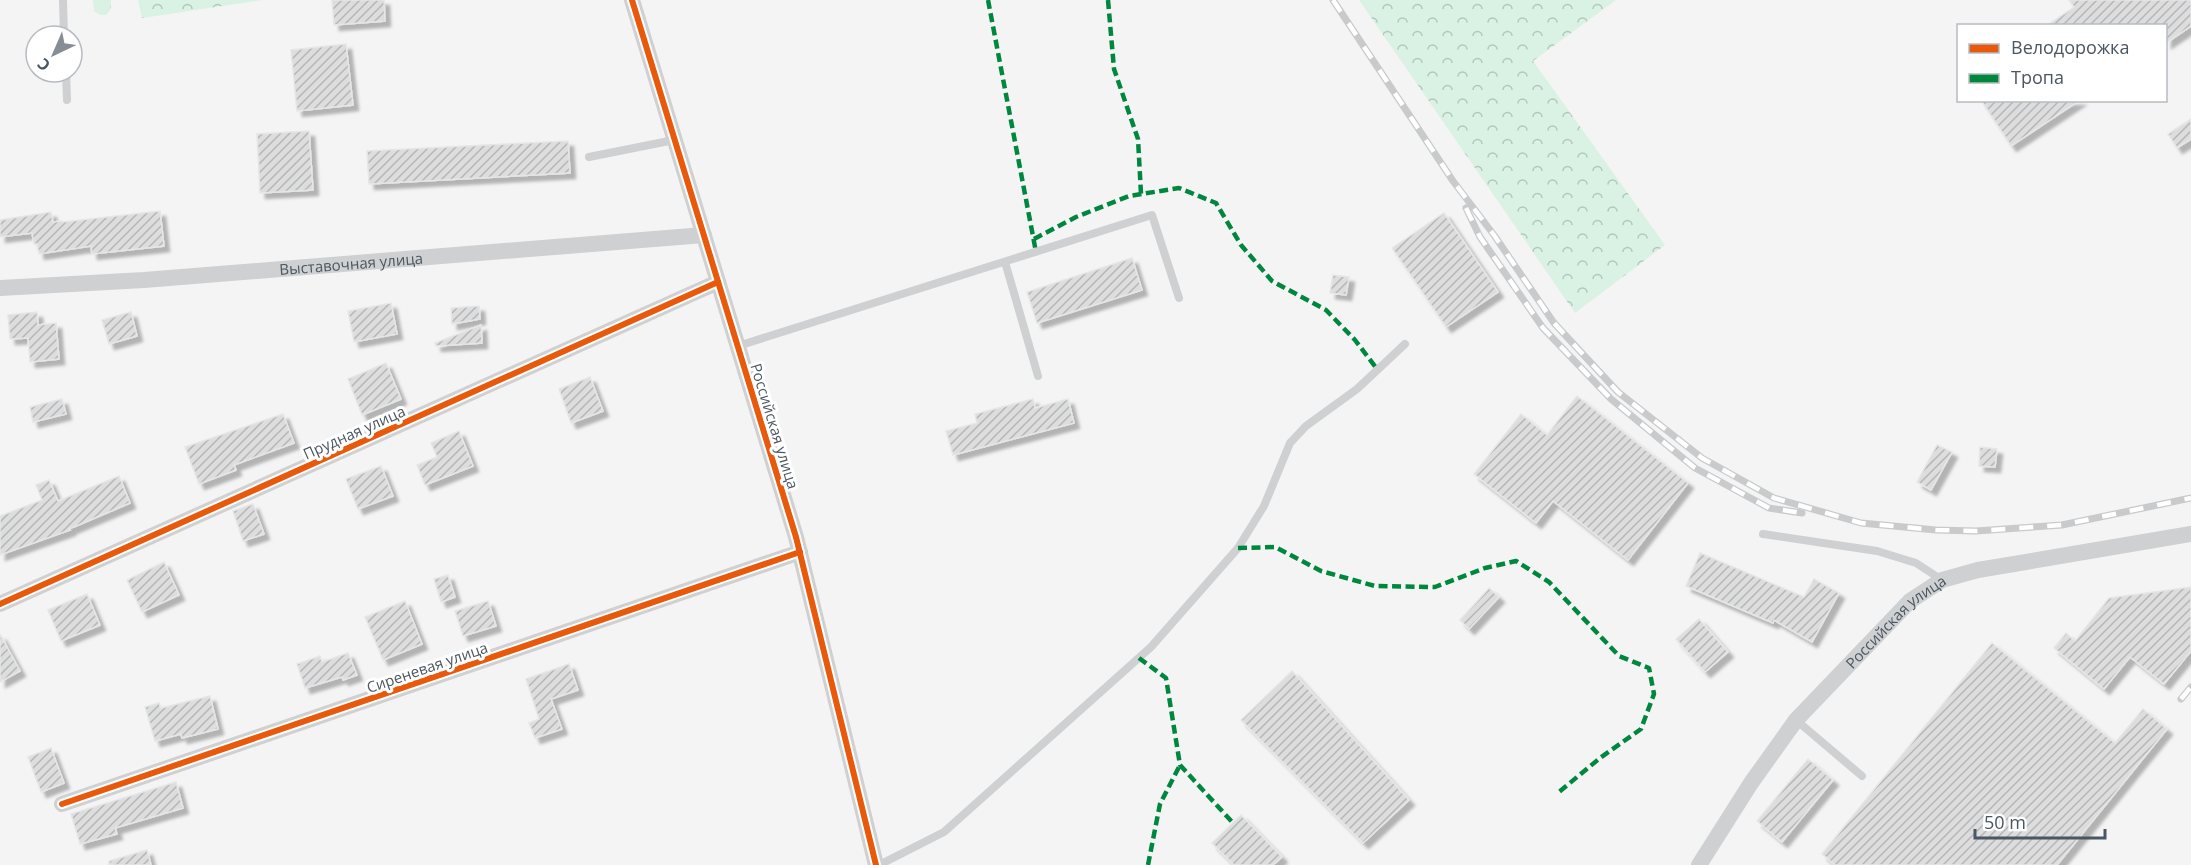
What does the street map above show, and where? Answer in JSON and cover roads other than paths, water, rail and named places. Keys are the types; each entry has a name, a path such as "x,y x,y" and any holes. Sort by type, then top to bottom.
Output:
{"street":[{"name":"Российская улица","path":"632,0 800,552 878,865"},
{"name":"Выставочная улица","path":"0,288 144,280 704,235"},
{"name":"Прудная улица","path":"0,604 718,282"},
{"name":"Российская улица","path":"1699,865 1751,783 1796,720 1910,601 1942,580 1978,570 2191,534"},
{"name":"Сиреневая улица","path":"62,804 800,552"}],"lane":[{"path":"63,0 64,24"},
{"path":"67,84 68,100"},
{"path":"589,157 674,140"},
{"path":"738,346 1152,215 1179,298"},
{"path":"1005,262 1038,376"},
{"path":"878,865 944,832 1151,647 1238,548 1264,506 1290,443 1306,426 1357,389 1404,344"},
{"path":"1763,534 1877,551 1916,563 1942,580"},
{"path":"1796,720 1862,776"}],"railway":[{"path":"1333,0 1453,181 1494,235 1554,323 1618,392 1702,458 1774,498 1861,523 1936,530 1976,531 2062,525 2191,498"},
{"path":"1466,208 1480,237 1543,328 1611,399 1695,468 1769,508 1802,513"},
{"path":"2181,699 2191,687"}]}
